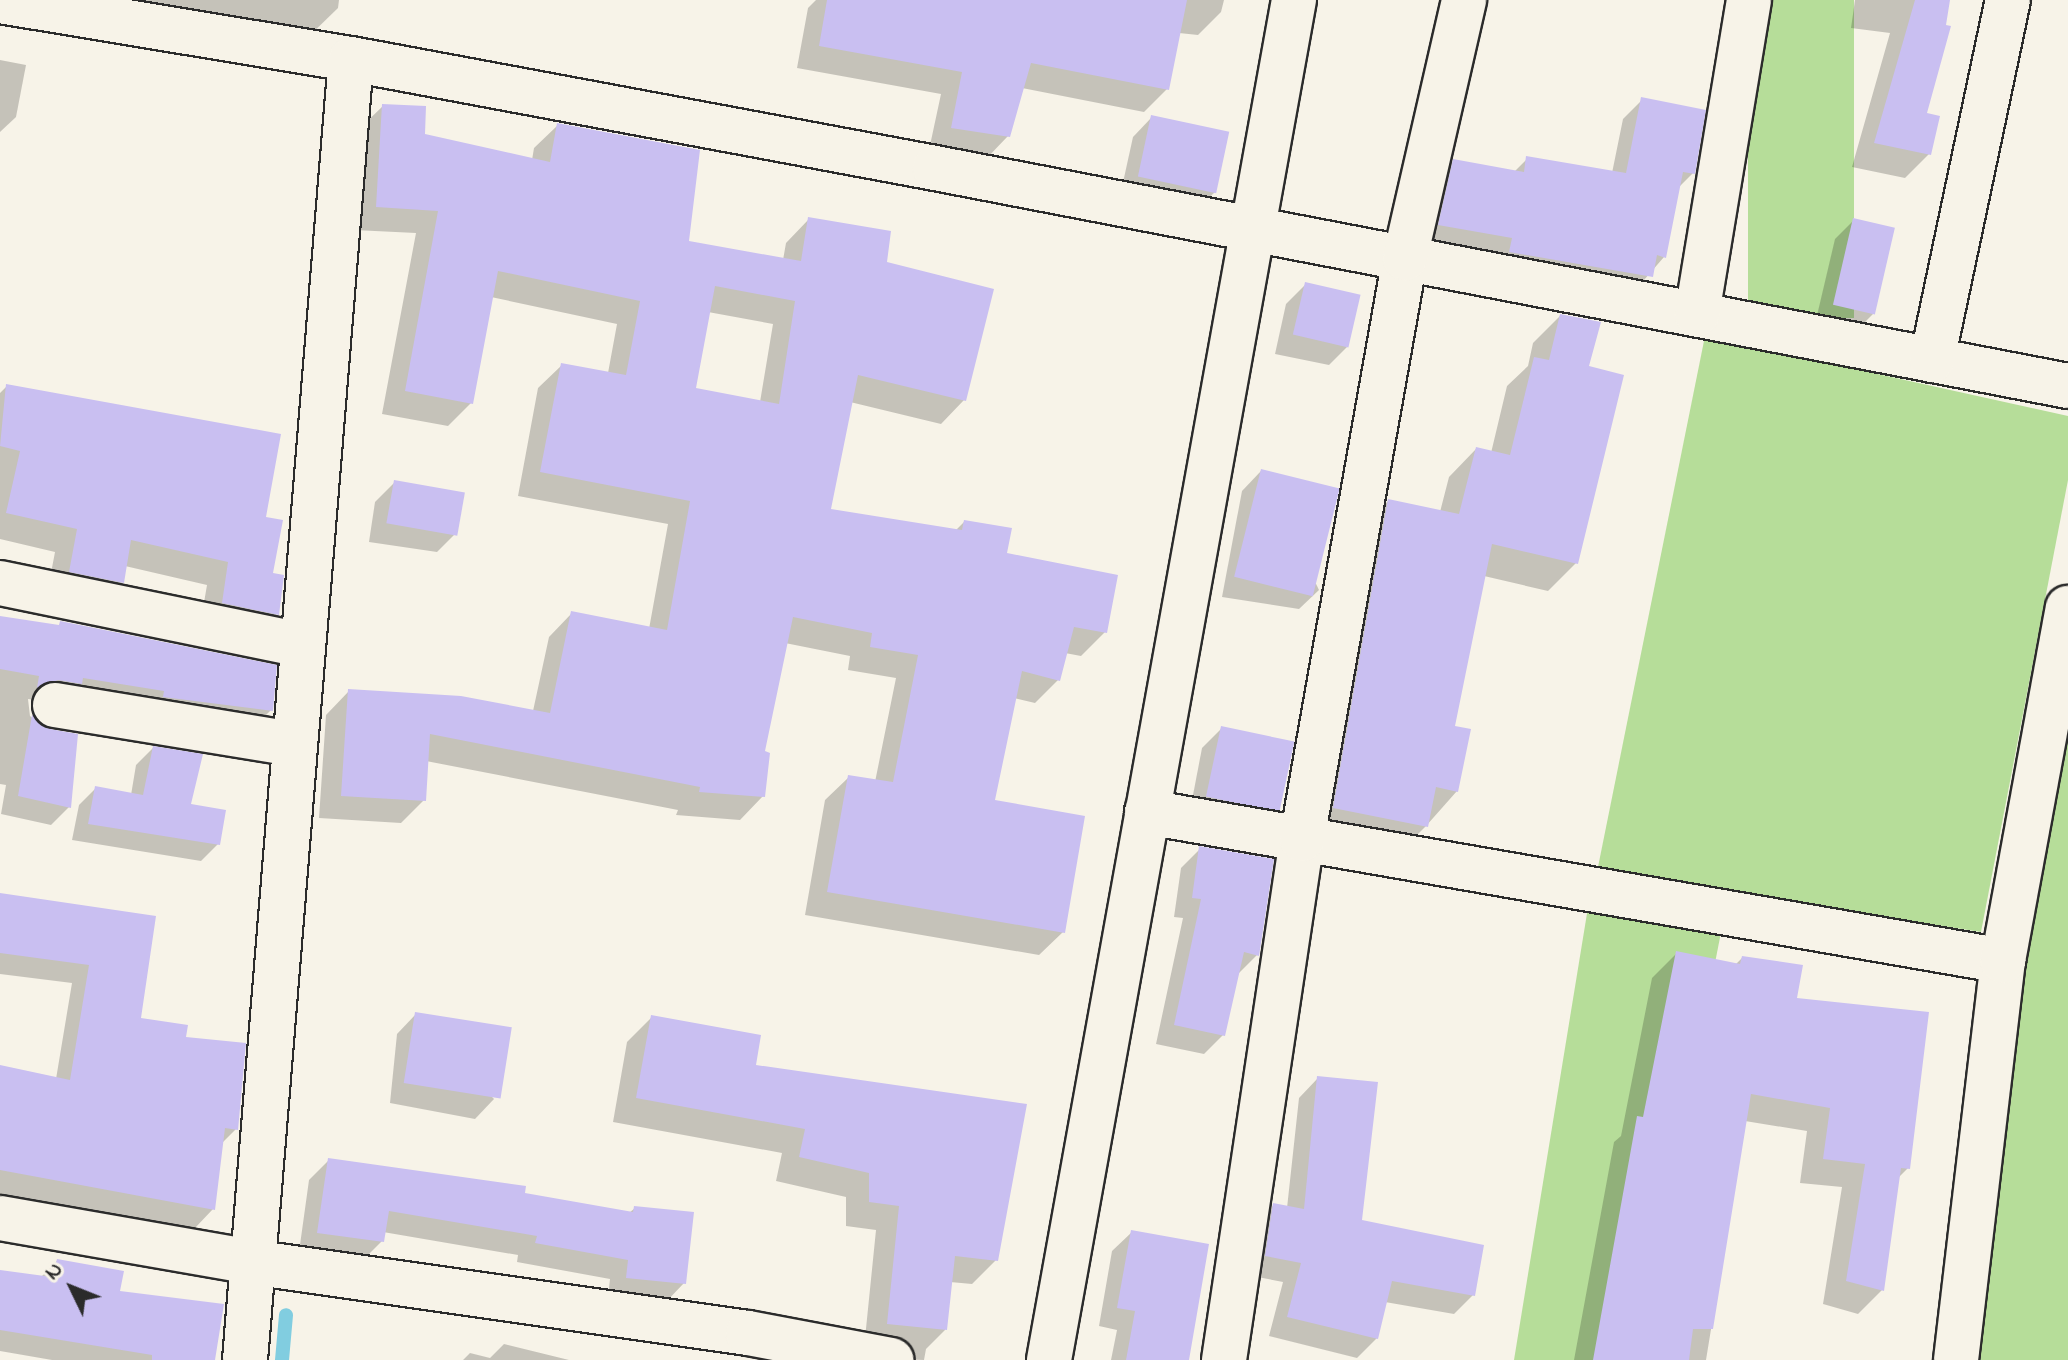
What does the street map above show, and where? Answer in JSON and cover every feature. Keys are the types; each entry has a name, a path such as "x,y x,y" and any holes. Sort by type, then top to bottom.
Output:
{"street":[{"path":"1049,1360 1256,229 1294,0"},
{"path":"1224,1360 1302,839 1405,258 1464,0"},
{"path":"1697,314 1749,0"},
{"path":"1932,360 2008,0"},
{"path":"0,1 351,59 2068,386"},
{"path":"245,1360 351,59"},
{"path":"0,583 302,645"},
{"path":"1956,1360 2003,961 2068,608"},
{"path":"55,705 294,744"},
{"path":"1147,812 2003,961"},
{"path":"0,1218 251,1262 748,1333 891,1360"}],"green space":[{"path":"1748,0 1854,0 1854,318 1748,318"},
{"path":"1705,336 2068,416 2068,480 1981,932 1597,872"},
{"path":"2068,644 2068,1360 1956,1360"},
{"path":"1591,889 1725,912 1637,1360 1514,1360"}],"building":[{"path":"827,0 1187,0 1169,90 1031,63 1010,137 951,128 962,72 819,46"},
{"path":"1915,0 1950,0 1946,25 1951,26 1927,113 1940,116 1931,155 1874,143"},
{"path":"1641,97 1706,110 1695,174 1683,172 1666,258 1657,255 1653,277 1509,252 1512,238 1438,225 1453,159 1524,172 1526,156 1626,173"},
{"path":"382,104 426,106 425,134 550,162 557,123 700,150 689,241 801,261 808,217 891,231 887,262 994,289 966,401 858,375 831,509 962,530 964,520 1012,528 1007,553 1118,575 1107,633 1074,627 1060,681 1022,671 995,800 1085,816 1065,933 827,892 848,775 893,782 918,655 870,647 872,633 793,617 765,751 770,753 765,797 699,792 700,787 430,734 426,801 341,796 348,689 461,696 550,713 571,611 667,630 690,501 540,472 561,363 626,375 640,301 498,271 473,404 405,391 438,211 376,207","holes":["715,286 795,301 779,404 696,388"]},
{"path":"1151,115 1229,132 1216,193 1138,177"},
{"path":"1853,218 1895,228 1875,314 1833,305"},
{"path":"1305,282 1361,295 1348,347 1293,335"},
{"path":"1560,314 1601,322 1589,366 1624,375 1578,564 1492,544 1455,726 1471,729 1458,792 1436,787 1428,827 1333,808 1388,499 1459,514 1476,447 1510,455 1534,357 1549,360"},
{"path":"6,384 281,434 266,517 283,520 273,573 284,575 279,615 222,603 228,562 131,540 124,583 69,572 77,529 6,513 20,451 0,446"},
{"path":"1261,469 1340,489 1313,596 1234,577"},
{"path":"394,480 465,493 457,536 386,523"},
{"path":"0,616 59,625 60,621 277,665 273,711 163,697 164,691 83,678 82,684 58,680 37,688 39,676 0,669"},
{"path":"32,715 50,729 78,734 71,808 18,796"},
{"path":"1221,726 1294,742 1279,812 1206,796"},
{"path":"153,746 203,754 191,804 226,810 220,845 88,824 95,786 143,795"},
{"path":"1199,846 1274,859 1259,956 1244,952 1225,1036 1174,1025 1201,899 1192,898"},
{"path":"0,893 156,916 141,1018 188,1025 186,1037 246,1043 238,1130 225,1128 215,1210 0,1170 0,1065 70,1080 89,965 0,953"},
{"path":"1676,951 1740,964 1742,956 1803,965 1797,998 1929,1012 1910,1169 1901,1168 1884,1291 1846,1281 1865,1164 1823,1159 1830,1108 1751,1094 1713,1329 1693,1329 1689,1360 1593,1360 1637,1116 1643,1117"},
{"path":"415,1012 512,1027 501,1098 404,1083"},
{"path":"651,1015 761,1035 756,1065 1027,1104 998,1261 955,1256 947,1330 887,1324 899,1206 869,1202 869,1173 799,1157 805,1129 636,1098"},
{"path":"1317,1076 1378,1082 1362,1220 1484,1245 1475,1296 1392,1281 1378,1339 1287,1317 1301,1263 1265,1256 1273,1203 1304,1209"},
{"path":"328,1158 526,1186 525,1193 633,1212 634,1206 694,1212 686,1284 626,1278 628,1260 535,1243 537,1236 389,1211 384,1242 317,1233"},
{"path":"1131,1230 1209,1244 1189,1360 1126,1360 1135,1311 1117,1308"},
{"path":"57,1259 124,1271 120,1291 224,1304 215,1360 152,1360 152,1355 0,1330 0,1270 52,1277"}],"waterway":[{"path":"282,1360 286,1315"}]}
